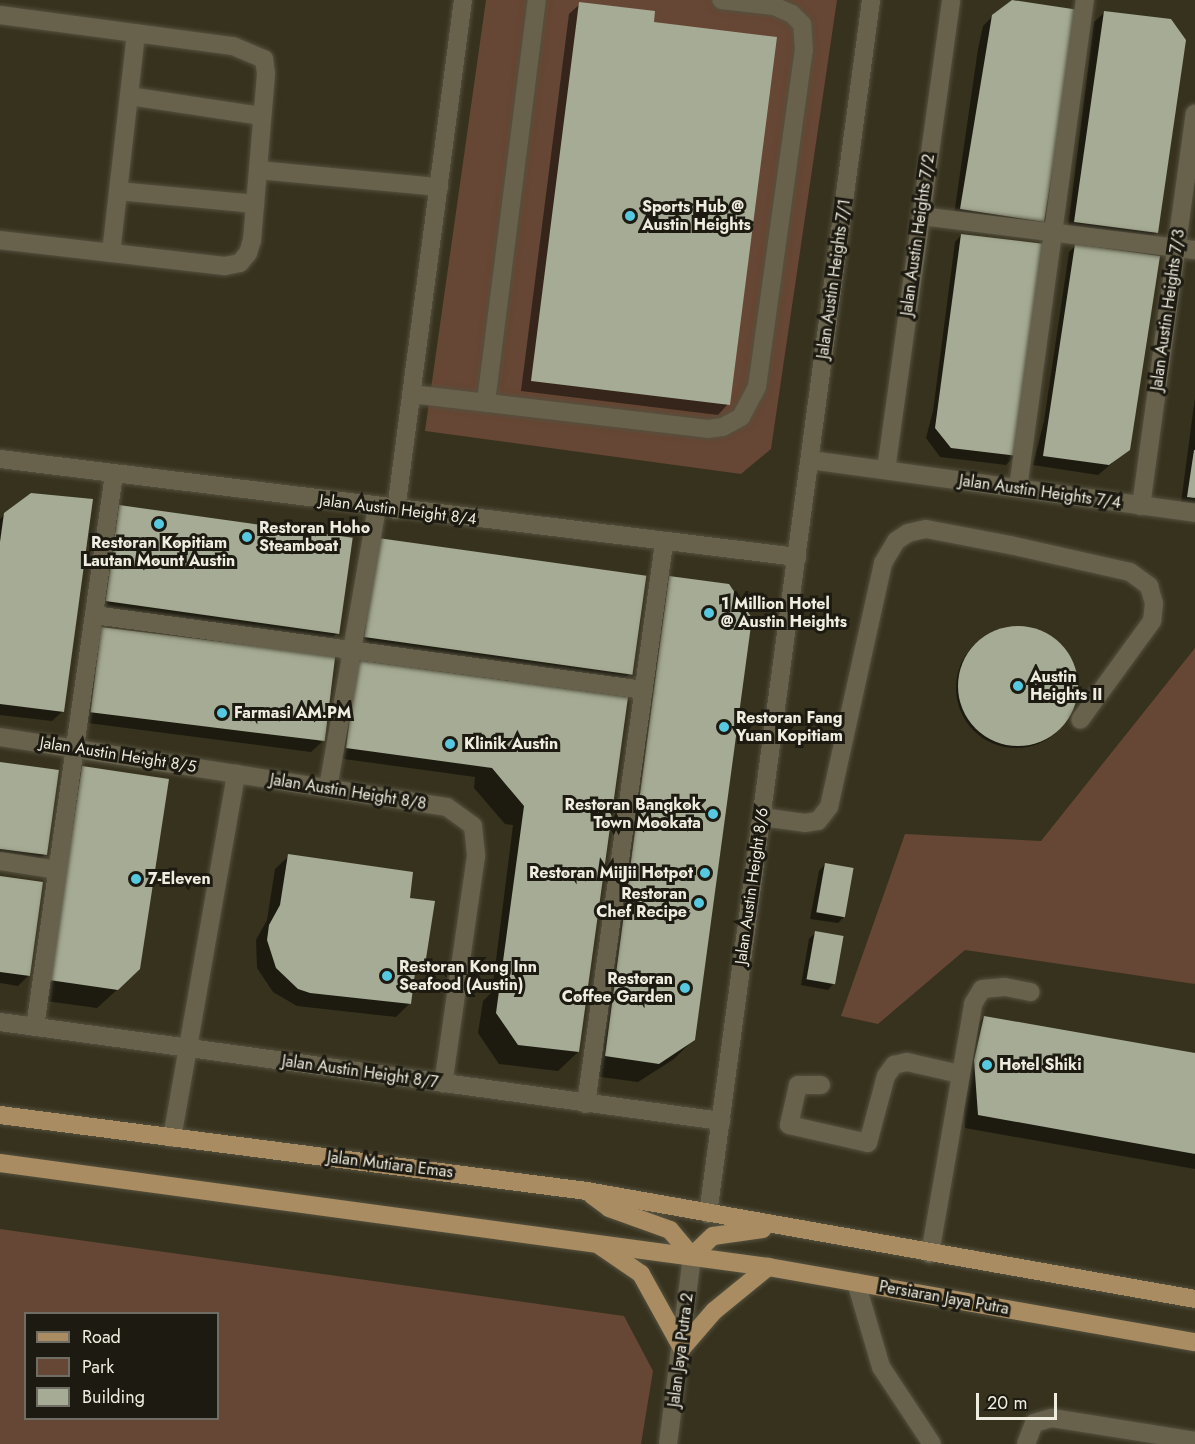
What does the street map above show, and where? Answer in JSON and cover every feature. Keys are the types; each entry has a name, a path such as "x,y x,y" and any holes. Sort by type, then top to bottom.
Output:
{"main road":[{"name":"Jalan Mutiara Emas","path":"0,1115 587,1191 778,1227"},
{"path":"0,1163 692,1256"},
{"path":"587,1191 609,1208 670,1230 692,1256"},
{"path":"692,1256 713,1236 778,1227 1195,1299"},
{"path":"595,1242 641,1274 682,1348 714,1311 768,1267"},
{"name":"Persiaran Jaya Putra","path":"692,1256 856,1282 1195,1342"}],"street":[{"path":"396,510 463,0"},
{"path":"486,402 537,0"},
{"path":"411,394 708,429 723,427 741,417 758,387 804,50 802,24 792,14 774,6 721,0"},
{"path":"863,0 870,9"},
{"name":"Jalan Austin Heights 7/2","path":"885,470 951,0"},
{"path":"1018,488 1085,0"},
{"name":"Jalan Austin Heights 7/1","path":"796,557 870,9"},
{"path":"0,15 233,46 264,58 266,74 252,240 248,253 240,263 224,266 0,240"},
{"path":"111,253 136,33"},
{"path":"129,96 262,116"},
{"name":"Jalan Austin Heights 7/3","path":"1140,506 1195,114"},
{"path":"258,170 439,187"},
{"path":"118,191 255,204"},
{"path":"921,216 1195,250"},
{"name":"Jalan Austin Height 8/4","path":"0,459 377,508 796,557"},
{"name":"Jalan Austin Heights 7/4","path":"810,460 1195,513"},
{"path":"35,1027 114,474"},
{"path":"328,788 377,508"},
{"path":"762,817 805,823 818,821 829,807 883,563 896,541 908,533 926,529 1010,545 1130,572 1149,586 1154,603 1152,621 1080,720"},
{"path":"586,1104 664,543"},
{"name":"Jalan Austin Height 8/6","path":"708,1214 796,557"},
{"path":"94,615 351,648 644,690"},
{"name":"Jalan Austin Height 8/5","path":"0,737 236,774"},
{"path":"172,1137 236,774"},
{"name":"Jalan Austin Height 8/8","path":"236,774 447,807 473,826 476,856 443,1084"},
{"path":"0,861 57,870"},
{"path":"930,1254 973,1004 982,989 1005,987 1030,992"},
{"name":"Jalan Austin Height 8/7","path":"0,1022 721,1121"},
{"path":"821,1085 798,1085 789,1125 868,1143 886,1076 894,1065 907,1062 960,1074"},
{"name":"Jalan Jaya Putra 2","path":"668,1444 692,1256"},
{"path":"856,1282 881,1367 932,1444"},
{"path":"1025,1443 1034,1423 1052,1418 1195,1441"}],"green space":[{"name":"Sports Hub @ Austin Heights","path":"486,0 837,0 771,449 741,474 425,431"},
{"path":"1195,648 1195,984 965,950 878,1024 841,1016 905,834 1041,841"},
{"path":"0,1229 624,1316 653,1371 641,1444 0,1444"}],"building":[{"path":"1012,0 1079,10 1044,222 960,209 992,15"},
{"path":"579,2 655,11 654,22 777,37 730,405 531,381"},
{"path":"1104,11 1171,19 1186,40 1158,233 1074,222"},
{"path":"961,234 1045,244 1018,456 951,448 935,428"},
{"path":"1075,244 1160,256 1130,450 1109,465 1043,456"},
{"path":"1195,450 1195,498 1187,497"},
{"path":"31,493 93,499 64,712 0,704 0,542 4,513"},
{"path":"119,505 353,538 339,634 106,601"},
{"path":"378,538 646,576 632,675 364,637"},
{"path":"669,576 729,584 752,618 695,1040 659,1064 605,1056"},
{"name":"Austin Heights II","path":"1018,626 1041,630 1061,643 1074,663 1078,686 1074,709 1061,729 1041,742 1018,746 995,742 975,729 962,709 958,686 962,663 975,643 995,630"},
{"path":"101,627 335,656 325,741 91,712"},
{"path":"357,660 628,697 579,1052 518,1045 496,1013 524,806 492,768 346,748"},
{"path":"0,762 59,770 47,855 0,849"},
{"path":"82,766 169,779 140,969 118,990 49,980"},
{"path":"288,854 413,872 410,898 435,901 425,965 416,965 411,1004 310,993 298,989 276,968 267,940 269,925 280,905"},
{"path":"825,863 854,868 845,917 816,912"},
{"path":"0,876 43,882 30,976 0,972"},
{"path":"815,931 844,936 835,984 806,979"},
{"path":"984,1016 1195,1053 1195,1154 978,1115 974,1060"}],"place":[{"name":"Sports Hub @ Austin Heights","path":"630,216"},
{"name":"Restoran Kopitiam Lautan Mount Austin","path":"159,524"},
{"name":"Restoran Hoho Steamboat","path":"247,537"},
{"name":"1 Million Hotel @ Austin Heights","path":"709,613"},
{"name":"Austin Heights II","path":"1018,686"},
{"name":"Farmasi AM.PM","path":"222,713"},
{"name":"Restoran Fang Yuan Kopitiam","path":"724,727"},
{"name":"Klinik Austin","path":"450,744"},
{"name":"Restoran Bangkok Town Mookata","path":"713,814"},
{"name":"Restoran MiiJii Hotpot","path":"705,873"},
{"name":"7-Eleven","path":"136,879"},
{"name":"Restoran Chef Recipe","path":"699,903"},
{"name":"Restoran Kong Inn Seafood (Austin)","path":"387,976"},
{"name":"Restoran Coffee Garden","path":"685,988"},
{"name":"Hotel Shiki","path":"987,1065"}]}
